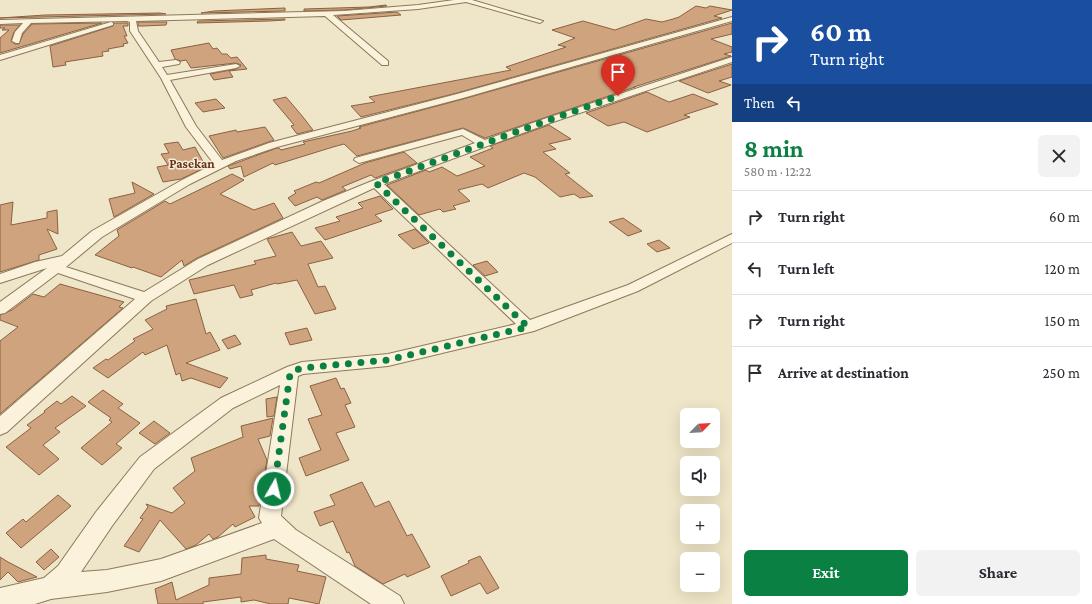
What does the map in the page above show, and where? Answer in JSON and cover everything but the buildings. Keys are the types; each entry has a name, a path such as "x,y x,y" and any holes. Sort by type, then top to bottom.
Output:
{"street":[{"path":"0,22 327,14 418,7 467,0 540,21"},
{"path":"327,14 385,63"},
{"path":"129,19 133,21 134,31 164,78 191,127 220,164"},
{"path":"0,58 129,19"},
{"path":"0,309 61,264 97,234 220,164 273,145 460,96 732,19"},
{"path":"16,41 19,32 29,21"},
{"path":"149,56 160,54"},
{"path":"0,427 146,298 203,262 327,204 376,183 546,121 732,59"},
{"path":"156,65 176,62"},
{"path":"716,64 732,70"},
{"path":"164,78 236,66"},
{"path":"358,160 463,132 484,144"},
{"path":"376,183 528,327"},
{"path":"51,587 66,574 104,518 147,463 227,403 302,368 388,360 528,327 634,288 732,238"},
{"path":"0,279 40,265 61,264 146,298"},
{"path":"293,371 290,374 270,518 276,528 392,604"},
{"path":"0,600 33,593 51,587 107,581 161,570 276,528"}],"district":[{"name":"Pasekan","path":"192,163"}],"route":[{"path":"274,489 290,374 293,371 302,368 388,360 528,327 376,183 618,96"}]}
